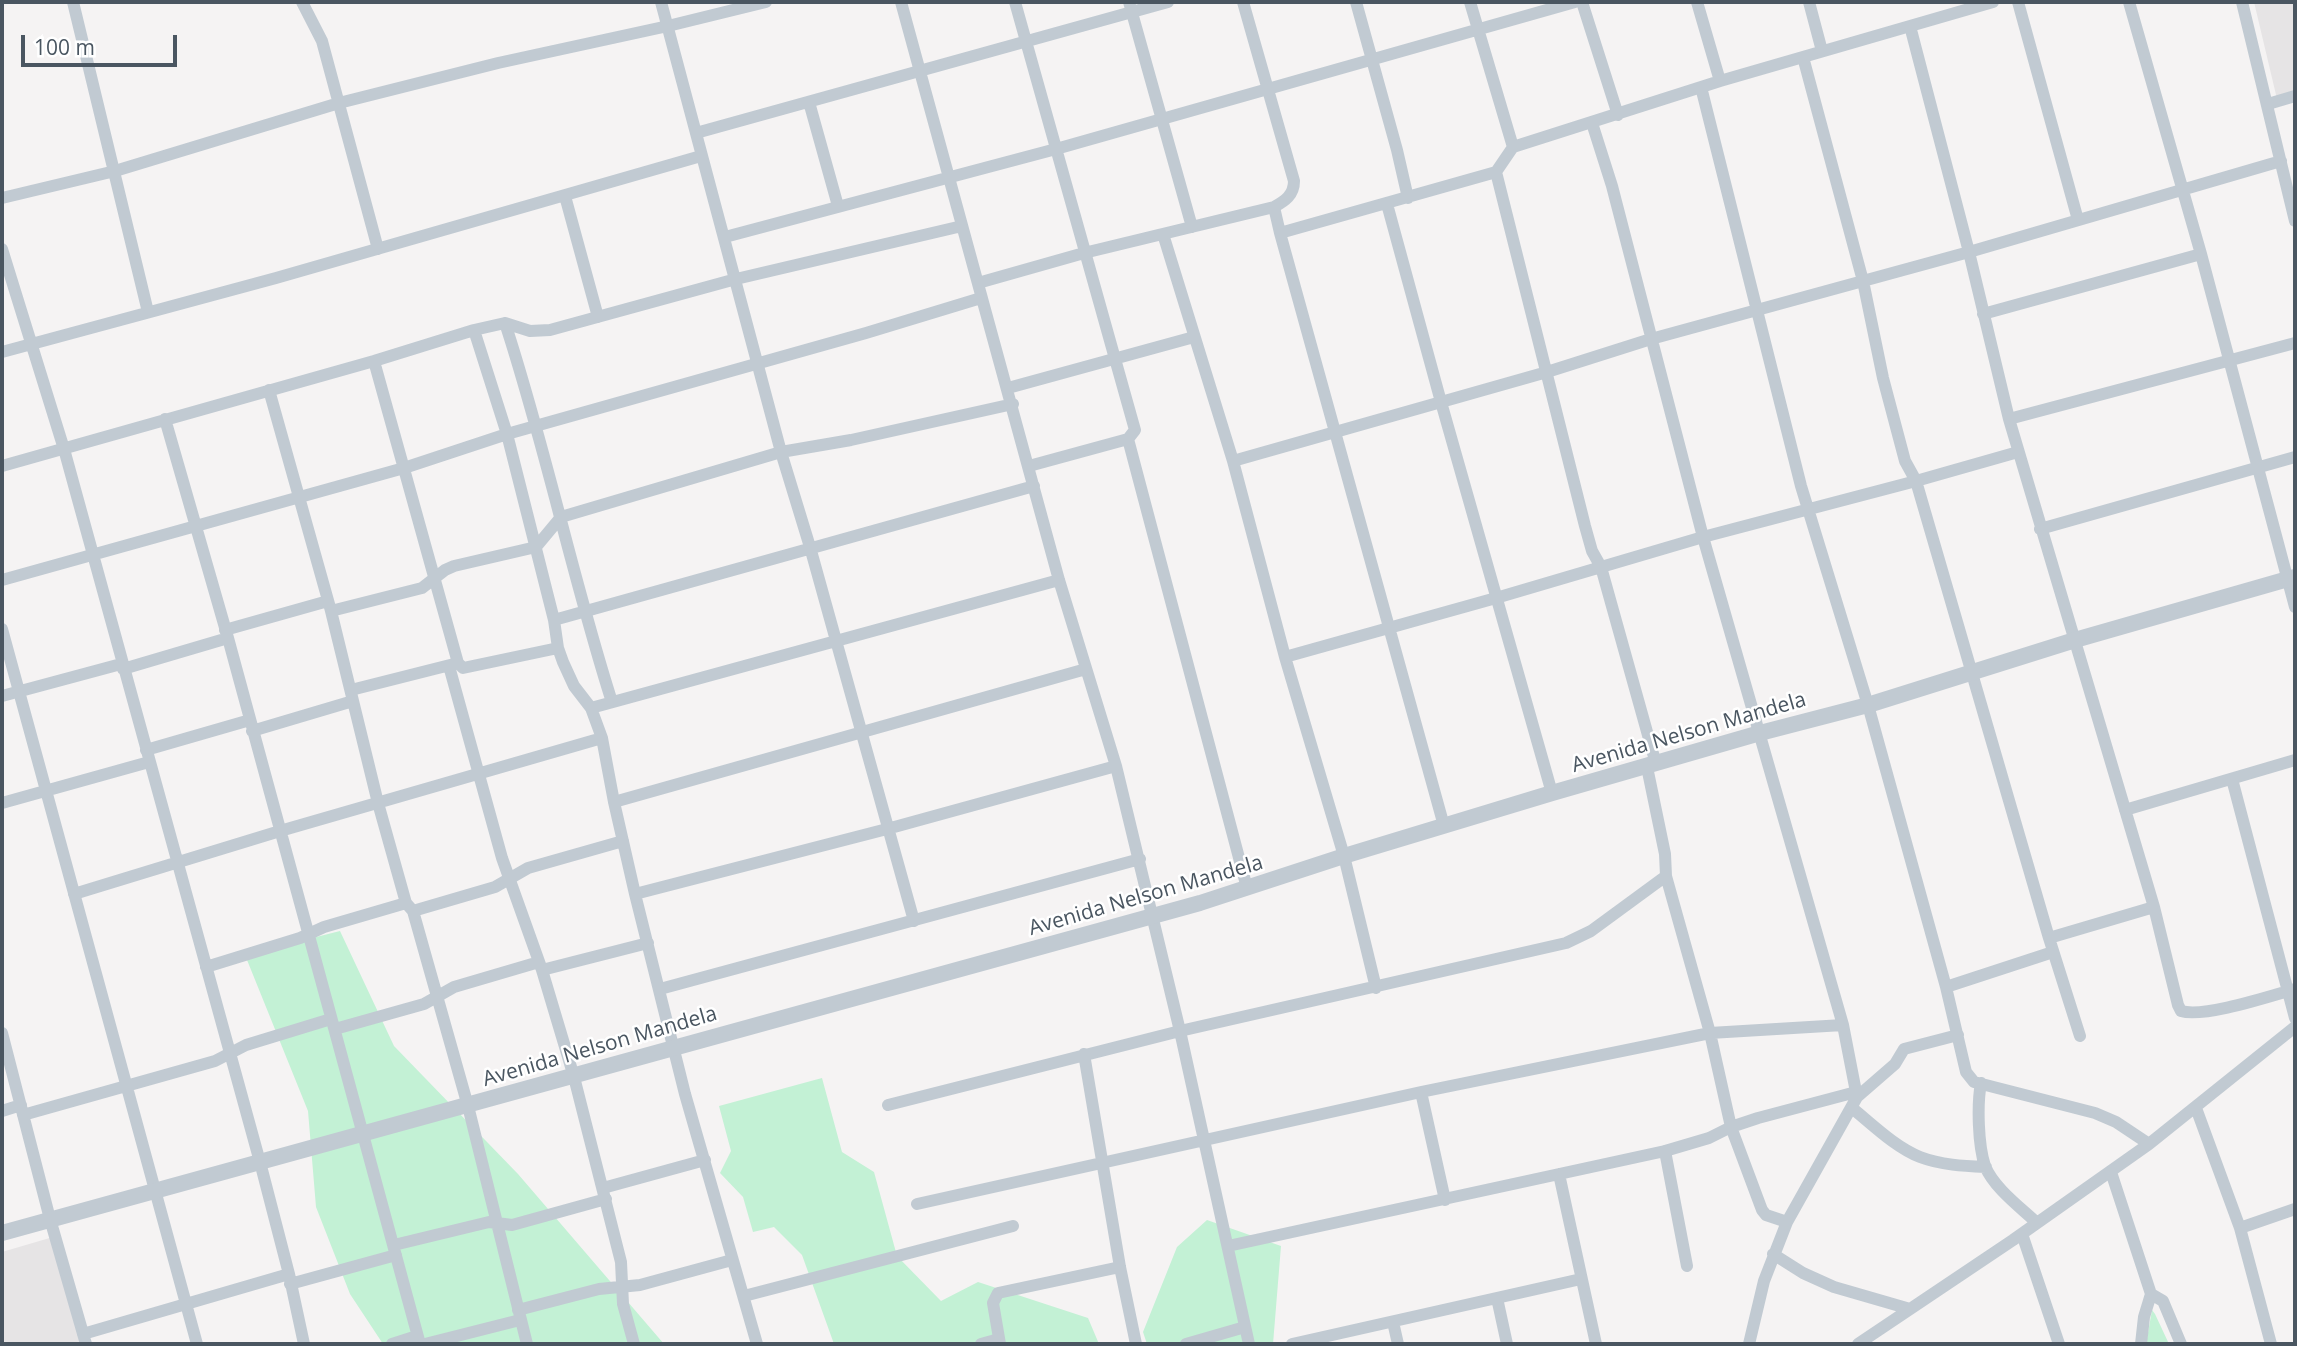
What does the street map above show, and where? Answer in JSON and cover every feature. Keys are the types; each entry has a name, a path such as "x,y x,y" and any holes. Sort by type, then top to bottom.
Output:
{"street":[{"path":"73,2 148,312"},
{"path":"302,2 322,41 378,249"},
{"path":"661,2 781,452 914,921"},
{"path":"2,198 115,171 339,103 498,63 766,2"},
{"path":"901,2 1059,580 1116,766 1154,916 1249,1344"},
{"path":"1015,2 1134,426 1128,439 1029,466"},
{"path":"696,133 1027,43 1130,7 1168,2"},
{"path":"978,283 1084,253 1274,207 1292,194 1294,181 1243,2"},
{"path":"1356,2 1408,198"},
{"path":"1470,2 1513,147"},
{"path":"725,237 1162,120 1575,2"},
{"path":"1582,2 1618,115"},
{"path":"1697,2 1720,81"},
{"path":"1809,2 1822,51"},
{"path":"1280,233 1496,172 1513,147 1720,81 1993,2"},
{"path":"2018,2 2078,220"},
{"path":"2129,2 2291,578 2295,607"},
{"path":"2242,2 2295,214"},
{"path":"1130,7 1192,227"},
{"path":"1910,26 2018,452 2154,907 2178,1005 2181,1011 2194,1012 2235,1005 2292,990"},
{"path":"1803,57 1863,281 1883,378 1905,461 1916,481 2080,1036"},
{"path":"1702,87 1808,510 1868,705 1946,987 1966,1072 1969,1079 1981,1083 2095,1113 2116,1122 2149,1144"},
{"path":"2268,104 2295,96"},
{"path":"809,102 838,206"},
{"path":"1592,123 1612,186 1703,537 1843,1025 1855,1099 1884,1133 1919,1156 1955,1166 1986,1167"},
{"path":"2,352 378,249 701,156"},
{"path":"1233,461 1547,372 1651,339 1969,252 2281,161"},
{"path":"1496,172 1584,526 1592,551 1601,567 1651,765 1666,876 1710,1033 1731,1127 1762,1210 1787,1222"},
{"path":"565,196 598,317"},
{"path":"1387,204 1552,793"},
{"path":"1274,207 1444,825"},
{"path":"2,466 374,361 474,330 505,323 530,331 550,330 736,279 962,226"},
{"path":"1163,234 1233,461 1285,657 1344,856 1376,988"},
{"path":"2,249 64,449 260,1162 304,1344"},
{"path":"1983,314 2201,254"},
{"path":"2,580 404,468 507,434 981,298"},
{"path":"505,323 536,426 584,612 611,702"},
{"path":"474,330 507,434 554,620 558,648 569,676 591,708 602,738 635,894 674,1049 757,1344"},
{"path":"1008,388 1194,337"},
{"path":"2009,419 2295,343"},
{"path":"374,361 435,578 478,774 509,880 541,966 605,1194 621,1262 623,1304 634,1344"},
{"path":"269,390 330,606 378,803 468,1106 527,1344"},
{"path":"2,696 122,666 330,606 422,588 454,566 536,547 561,517 781,452 864,438 1013,404"},
{"path":"165,419 421,1342"},
{"path":"1128,439 1247,888"},
{"path":"1285,657 1703,537 2018,452"},
{"path":"2040,529 2295,457"},
{"path":"554,620 1034,486"},
{"name":"Avenida Nelson Mandela","path":"2,1233 1154,916 1444,825 1760,733 1868,705 2075,640 2291,578"},
{"path":"591,708 1059,580"},
{"path":"2,629 197,1344"},
{"path":"2,803 454,664 463,668 558,648"},
{"path":"614,802 1086,669"},
{"path":"74,894 602,738"},
{"path":"2125,810 2295,760"},
{"path":"635,894 1116,766"},
{"path":"2232,779 2292,990 2295,1018"},
{"path":"206,967 324,926 491,888 536,866 623,841"},
{"path":"660,989 1140,859"},
{"path":"888,1105 1180,1031 1566,943 1591,931 1666,876"},
{"path":"2049,938 2154,907"},
{"path":"2,1111 22,1110 125,1086 215,1060 246,1045 424,1004 454,987 648,943"},
{"path":"1946,987 2053,952"},
{"path":"917,1204 1421,1092 1710,1033 1843,1025"},
{"path":"1857,1344 2111,1172 2196,1108 2295,1027"},
{"path":"2,1032 84,1339 186,1305 290,1279 489,1222 512,1225 705,1160"},
{"path":"1749,1344 1773,1254 1787,1222 1855,1099 1888,1072 1904,1049 1958,1035"},
{"path":"1084,1054 1119,1267 1136,1344"},
{"path":"1981,1083 1978,1097 1986,1167 2000,1187 2037,1223"},
{"path":"1421,1092 1445,1200"},
{"path":"1228,1246 1665,1151 1709,1138 1731,1127 1855,1099"},
{"path":"2196,1108 2240,1228 2271,1344"},
{"path":"1665,1151 1687,1266"},
{"path":"2111,1172 2151,1294 2144,1318 2141,1344"},
{"path":"1559,1174 1596,1344"},
{"path":"2240,1228 2295,1209"},
{"path":"744,1296 1013,1226"},
{"path":"2022,1234 2059,1344"},
{"path":"1773,1254 1803,1273 1834,1287 1910,1309"},
{"path":"392,1344 421,1342 599,1289 640,1285 732,1260"},
{"path":"981,1344 1000,1342 993,1303 998,1293 1119,1267"},
{"path":"1292,1344 1349,1338 1393,1322 1581,1279"},
{"path":"2151,1294 2164,1301 2181,1344"},
{"path":"1497,1298 1507,1344"},
{"path":"1393,1322 1398,1344"},
{"path":"1186,1344 1245,1326"}],"shaded area":[{"path":"2254,2 2295,2 2295,93 2277,99"},
{"path":"53,1237 82,1344 2,1344 2,1252"}],"green space":[{"path":"340,931 394,1046 518,1174 664,1344 383,1344 350,1294 316,1207 308,1111 245,955"},
{"path":"822,1078 842,1152 874,1172 897,1256 941,1301 978,1282 1088,1318 1099,1344 834,1344 802,1255 774,1227 753,1232 743,1197 720,1173 731,1151 719,1106"},
{"path":"1207,1220 1281,1246 1273,1344 1147,1344 1143,1332 1177,1247"},
{"path":"2152,1310 2155,1314 2169,1344 2146,1344"}]}
